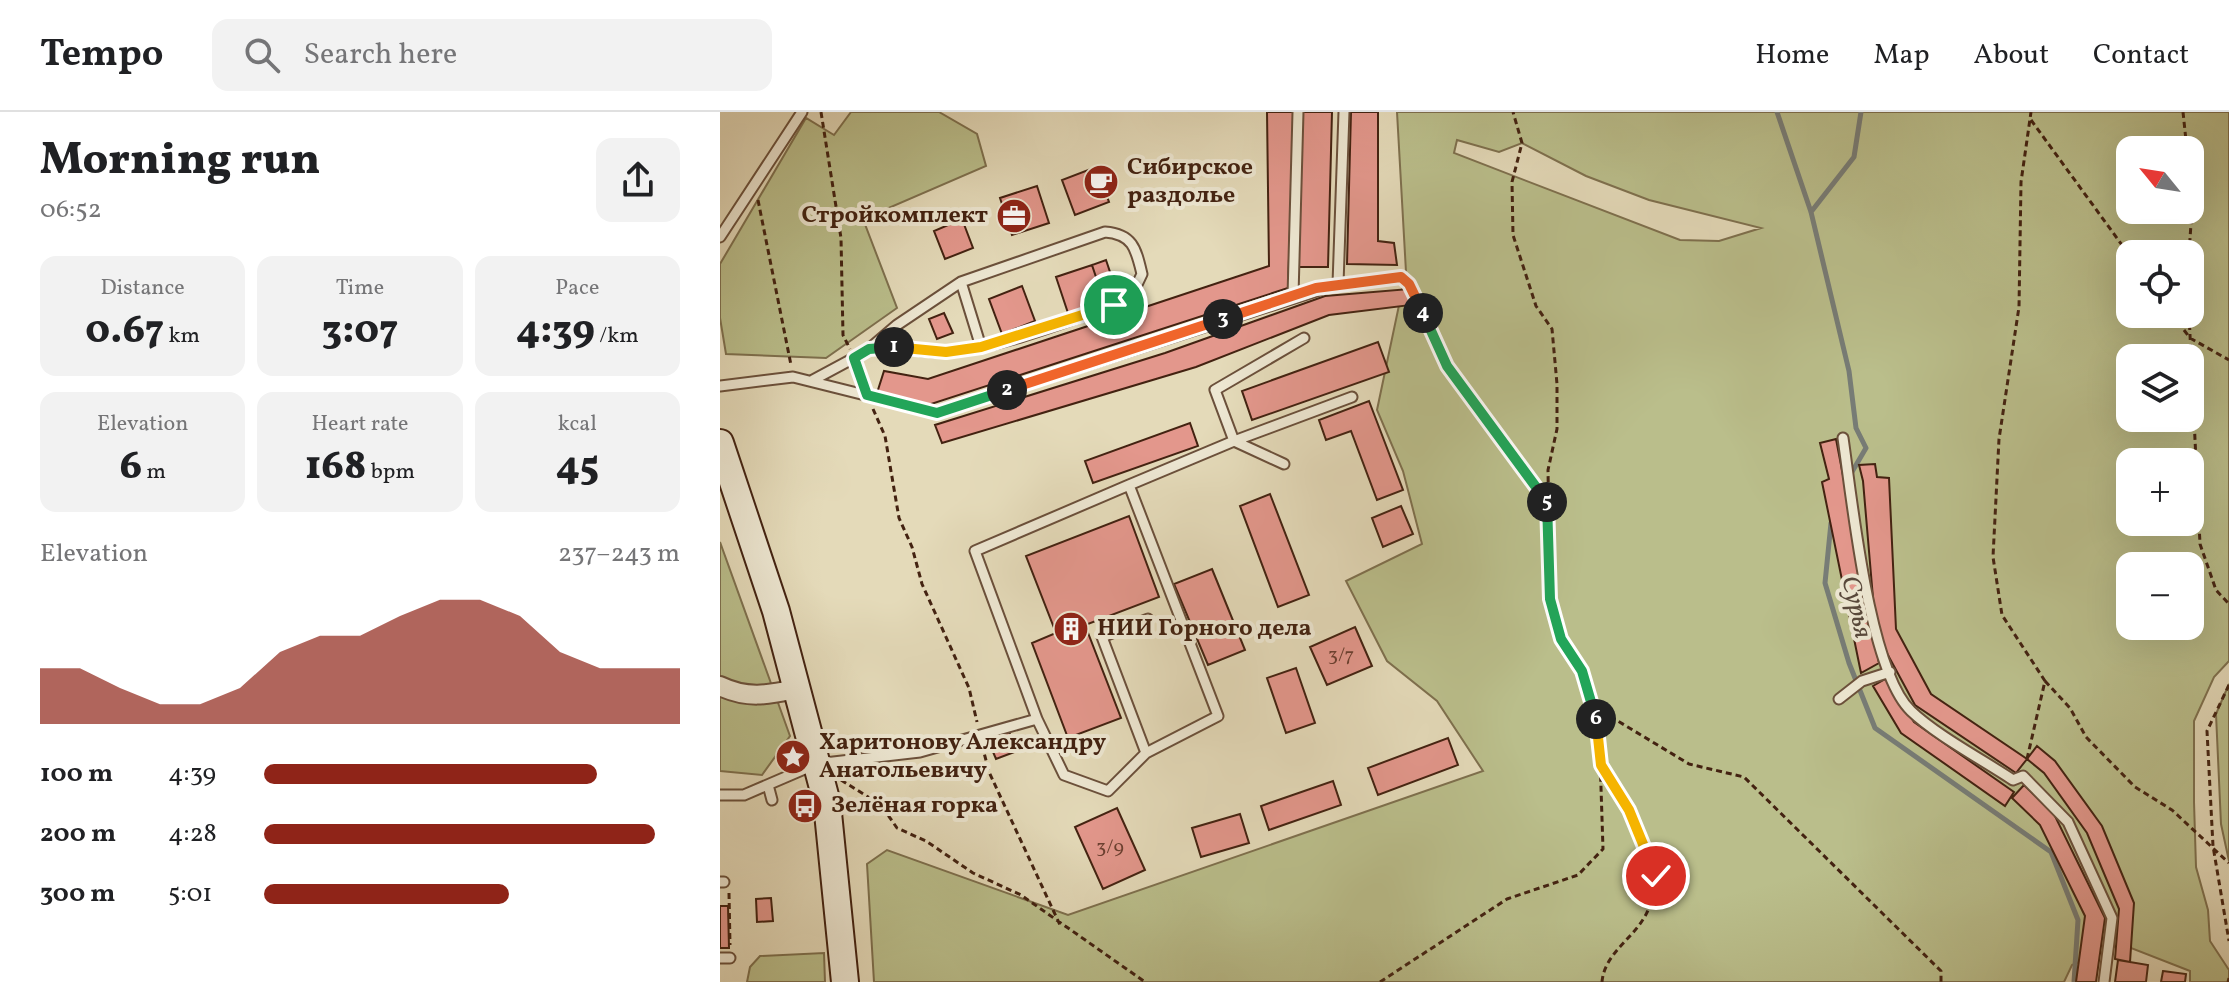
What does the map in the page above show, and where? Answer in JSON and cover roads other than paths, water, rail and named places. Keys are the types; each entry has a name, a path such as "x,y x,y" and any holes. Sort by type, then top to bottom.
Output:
{"street":[{"path":"720,443 776,611 832,830 845,982"},
{"path":"720,686 736,694 758,697 796,689"}],"lane":[{"path":"720,237 802,112"},
{"path":"1293,296 1298,112"},
{"path":"1338,284 1344,112"},
{"path":"813,380 869,349 897,325 961,282 1105,232 1121,233 1136,246 1142,274 1131,297 981,347 946,352 887,346 869,349"},
{"path":"720,386 793,377 937,413 1293,296 1338,284 1401,277"},
{"path":"961,282 981,347"},
{"path":"1284,464 1234,441 1215,390 1304,338"},
{"path":"1129,485 1218,716 1146,753 1108,791 1064,775 1037,719 975,551 1129,485 1234,441 1352,397"},
{"path":"1843,438 1874,630 1890,672 1909,710 2013,780 2023,776 2068,822 2112,918 2104,982"},
{"path":"1146,753 1102,637 1148,619"},
{"path":"1839,699 1862,681 1890,672"},
{"path":"720,795 744,795 816,764 920,752 1037,719"},
{"path":"768,785 772,800"}],"waterway":[{"name":"Сурья","path":"1777,112 1811,212 1849,371 1856,428 1866,448 1849,477"},
{"path":"1811,212 1854,157 1861,112"},
{"name":"Сурья","path":"1831,523 1825,583 1849,663 1875,728 2051,852 2078,920 2074,982"}],"place":[{"name":"Сибирское раздолье","path":"1101,182"},
{"name":"Стройкомплект","path":"1014,216"},
{"name":"НИИ Горного дела","path":"1071,629"},
{"name":"Харитонову Александру Анатольевичу","path":"793,757"},
{"name":"Зелёная горка","path":"805,806"}]}
